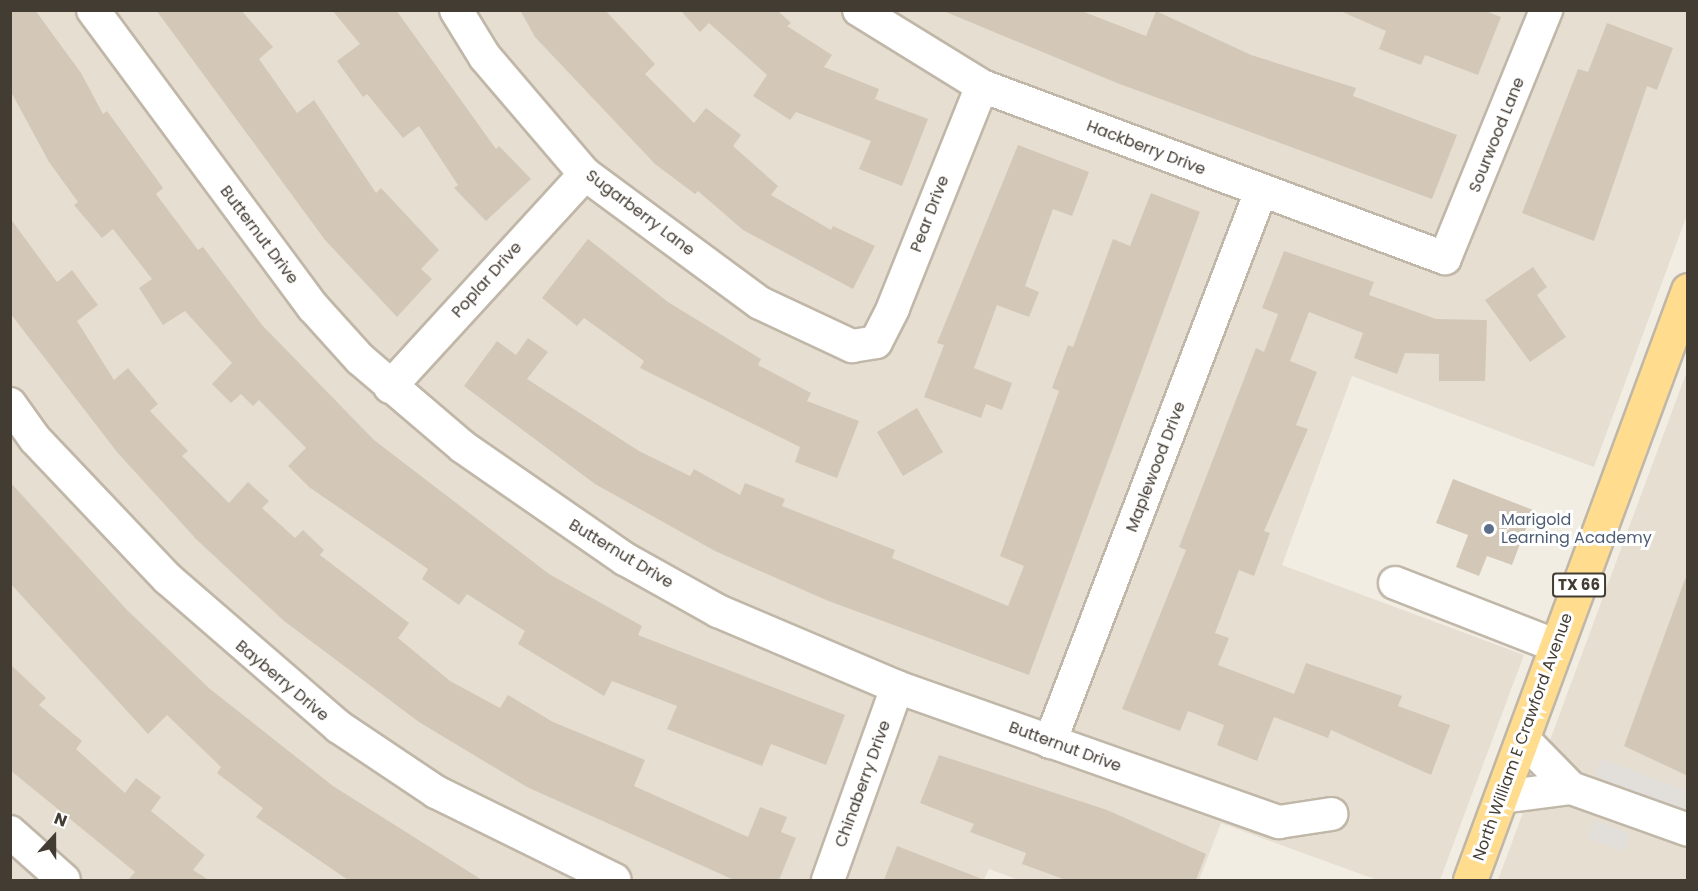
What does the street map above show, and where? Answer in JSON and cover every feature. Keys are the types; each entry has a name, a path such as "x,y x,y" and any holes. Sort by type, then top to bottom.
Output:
{"main road":[{"name":"North William E Crawford Avenue","path":"1470,880 1688,290"}],"street":[{"name":"Butternut Drive","path":"93,10 313,307 390,387 511,483 625,560 718,611 897,687 1279,822 1331,814"},
{"name":"Sugarberry Lane","path":"456,10 485,57 585,174 760,303 852,346 876,342"},
{"name":"Hackberry Drive","path":"859,10 982,86 1445,258"},
{"name":"Sourwood Lane","path":"1445,258 1546,10"},
{"name":"Pear Drive","path":"876,342 982,86"},
{"name":"Poplar Drive","path":"390,387 585,174"},
{"name":"Maplewood Drive","path":"1050,742 1261,191"},
{"name":"Bayberry Drive","path":"10,404 35,439 168,579 339,728 436,792 615,880"},
{"path":"1395,583 1557,646"},
{"name":"Chinaberry Drive","path":"828,880 897,687"},
{"path":"1523,739 1571,788 1688,830"},
{"path":"1502,797 1571,788"},
{"path":"10,832 63,880"}],"shaded area":[{"path":"10,11 1687,11 1687,215 1594,467 1352,376 1282,565 1524,655 1440,880 1377,880 1221,823 1199,880 1019,880 989,869 984,880 11,880"},
{"path":"1687,371 1687,880 1498,880"},
{"path":"1602,759 1687,791 1687,811 1595,776"},
{"path":"1594,820 1630,834 1624,852 1587,838"}],"building":[{"path":"10,10 35,10 81,73 103,114 107,111 163,188 156,194 198,250 203,247 262,325 374,440 549,574 642,626 638,635 845,715 826,765 771,744 762,766 667,729 677,706 612,681 604,696 518,644 525,631 467,594 459,605 422,579 428,569 309,487 288,466 306,448 259,400 253,406 241,394 231,403 212,384 232,363 185,311 163,325 139,288 152,279 113,229 102,238 74,205 78,202 49,162 10,90"},
{"path":"156,10 241,10 273,47 259,59 297,113 314,100 376,193 381,188 439,250 421,269 432,279 397,317 325,240"},
{"path":"332,10 396,10 496,149 499,146 531,179 486,221 454,188 458,185 419,126 403,138 367,94 363,97 337,61 360,44"},
{"path":"520,10 605,10 655,64 645,74 694,123 706,108 741,135 733,146 778,186 771,195 831,230 833,226 875,246 853,289 743,230 698,191 695,194 655,164 535,37"},
{"path":"680,10 777,10 791,23 787,26 832,55 824,67 879,89 875,99 928,119 902,186 859,169 871,141 796,112 790,120 753,96 767,75 709,23 700,32"},
{"path":"941,10 1079,10 1146,36 1156,11 1251,55 1356,88 1353,96 1457,135 1432,199 1117,83"},
{"path":"1338,10 1483,10 1501,17 1478,75 1425,55 1421,65 1379,49 1386,31"},
{"path":"1607,23 1673,48 1657,90 1647,86 1594,241 1522,213 1578,69 1588,72"},
{"path":"1018,145 1089,172 1072,216 1053,209 1025,286 1039,292 1029,317 997,305 974,368 1012,383 1002,410 986,404 981,418 924,397 944,345 937,343"},
{"path":"1151,193 1200,212 1029,675 826,600 715,551 595,484 464,386 497,341 516,355 528,338 548,352 527,379 639,451 690,476 694,469 740,495 745,483 785,499 782,506 895,550 892,558 1008,606 1024,566 1000,556 1059,391 1052,388 1068,345 1073,347 1113,239 1130,246"},
{"path":"10,218 57,282 72,270 98,305 77,321 114,380 128,368 158,404 150,411 188,451 182,456 229,503 248,482 269,501 262,508 295,538 303,530 324,550 320,555 409,623 398,638 450,681 500,708 508,695 553,722 645,760 634,786 748,837 760,807 787,817 781,832 796,838 779,880 734,880 527,787 419,722 284,621 196,539 117,452 10,313"},
{"path":"588,239 668,302 761,359 758,365 811,393 807,401 859,421 837,478 795,462 800,447 640,368 644,361 584,318 577,326 542,298"},
{"path":"1284,251 1374,282 1369,295 1436,319 1487,320 1485,381 1439,381 1439,354 1405,353 1397,374 1354,358 1363,333 1309,312 1290,361 1317,372 1296,425 1308,429 1264,531 1270,533 1254,576 1239,570 1215,633 1229,638 1218,665 1294,694 1306,663 1402,696 1398,706 1450,725 1431,775 1331,730 1328,738 1274,717 1257,761 1217,745 1224,725 1188,711 1180,731 1122,709 1186,550 1179,547 1256,348 1264,352 1278,314 1262,308"},
{"path":"1533,267 1547,287 1537,295 1566,337 1530,362 1485,300"},
{"path":"917,408 943,452 903,476 877,432"},
{"name":"Marigold Learning Academy","path":"1453,479 1533,510 1512,565 1487,556 1479,576 1456,567 1468,535 1436,523"},
{"path":"10,482 127,610 210,689 333,786 482,880 348,880 256,817 263,808 217,773 221,767 167,715 148,734 10,583"},
{"path":"1685,579 1688,579 1688,776 1624,746"},
{"path":"10,664 46,698 39,705 82,741 76,749 125,793 136,778 161,797 151,811 205,855 193,870 209,880 128,880 135,872 10,770"},
{"path":"939,755 1107,810 1206,854 1196,880 1066,880 1022,864 1026,853 970,832 974,824 920,803"},
{"path":"897,846 982,879 982,880 884,880"}],"place":[{"name":"Marigold Learning Academy","path":"1489,529"}]}
